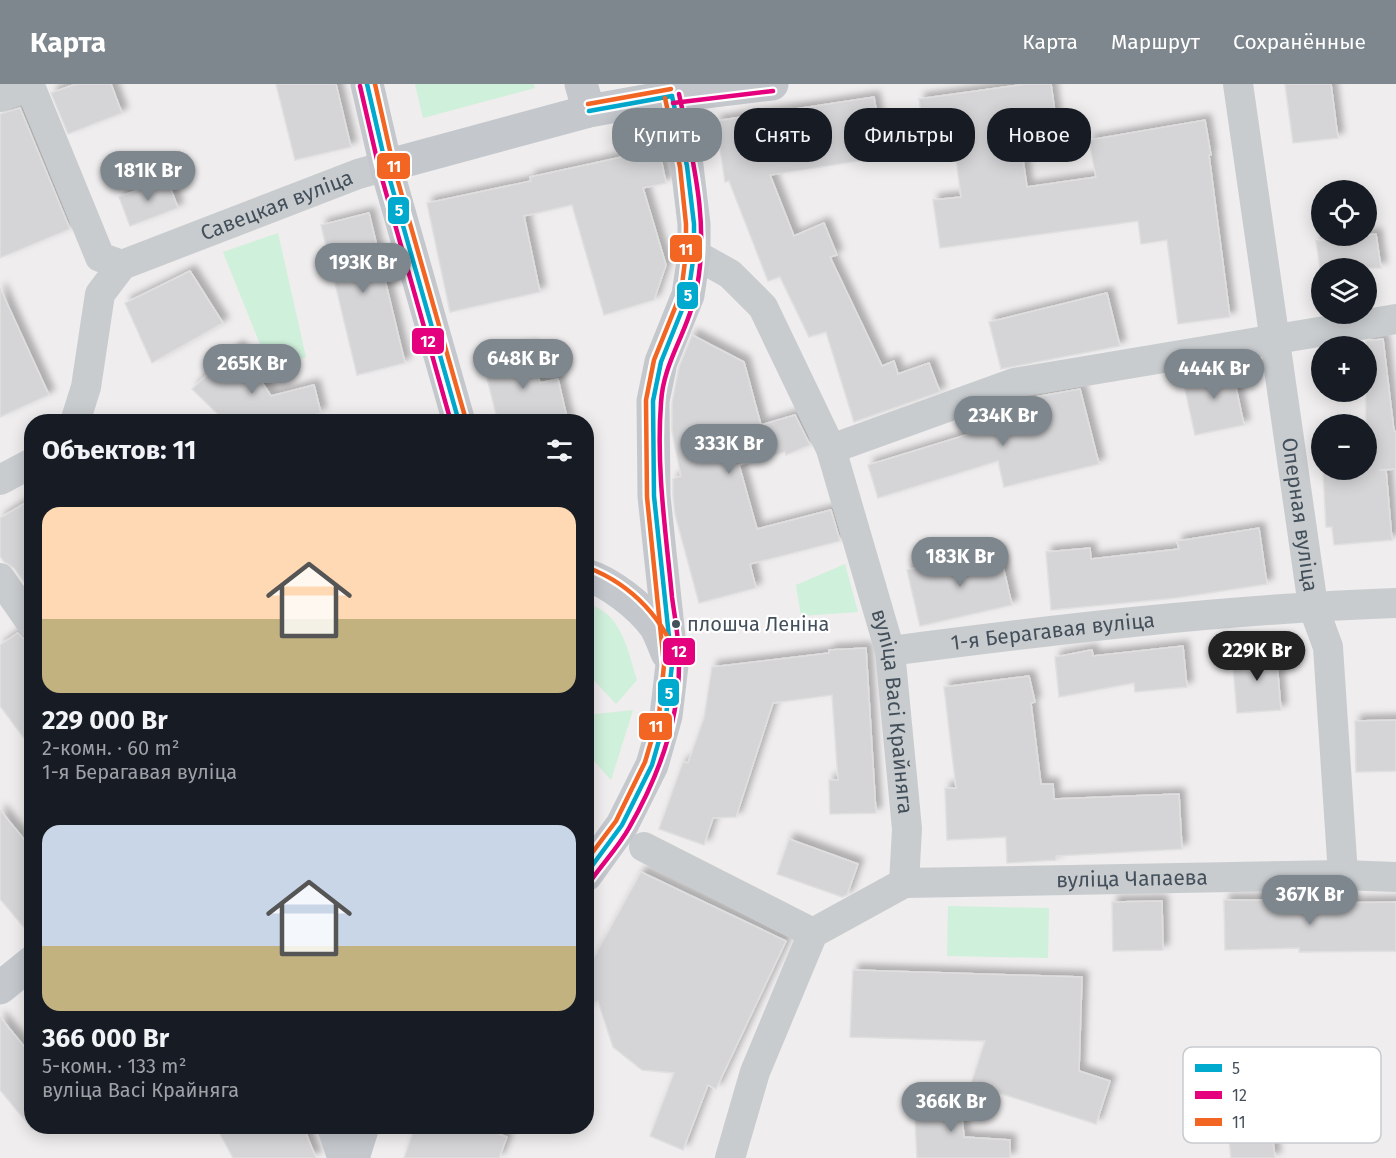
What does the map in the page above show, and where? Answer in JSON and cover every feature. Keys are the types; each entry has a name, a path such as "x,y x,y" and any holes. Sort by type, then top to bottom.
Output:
{"main road":[{"path":"367,84 386,166 457,414"},
{"name":"Савецкая вуліца","path":"386,166 585,98 672,96 772,84"},
{"path":"594,864 622,825 652,765 666,716 672,665 654,496 653,401 661,362 688,295 694,254 694,224 687,166 672,96"},
{"path":"594,577 601,579 631,602 655,627 672,665"},
{"path":"2,982 24,967"},
{"path":"336,1134 344,1158"},
{"path":"353,1158 360,1134"}],"street":[{"name":"Оперная вуліца","path":"1238,84 1312,606 1328,647 1343,875"},
{"path":"0,98 30,86 100,257 122,265 100,294 86,387 78,414"},
{"name":"Савецкая вуліца","path":"122,265 348,178 386,166"},
{"name":"вуліца Васі Крайняга","path":"694,254 730,273 764,306 831,449 890,651 907,829 904,884"},
{"path":"831,449 1014,383 1396,319"},
{"path":"0,480 24,467"},
{"path":"0,578 24,612"},
{"name":"1-я Берагавая вуліца","path":"890,651 1091,626 1312,606 1396,603"},
{"path":"645,847 813,933"},
{"name":"вуліца Чапаева","path":"904,884 1343,875 1396,877"},
{"path":"730,1158 755,1072 813,933 904,884"}],"green space":[{"path":"415,84 534,84 535,88 423,118"},
{"path":"278,233 306,357 270,369 223,252"},
{"path":"845,564 858,612 801,616 796,585"},
{"path":"594,606 608,615 621,634 637,680 616,704 594,680"},
{"path":"633,710 611,780 594,761 594,714"},
{"path":"948,906 1049,908 1048,958 947,956"}],"building":[{"path":"76,84 111,84 122,113 68,134 51,93"},
{"path":"276,84 336,84 351,147 295,160"},
{"path":"1026,84 1051,84 1054,108 987,108 987,162 1023,162 1027,187 1096,177 1091,140 1205,120 1230,317 1178,324 1167,240 1141,244 1138,221 940,248 933,200 961,197 957,162 975,162 975,108 920,108 919,99"},
{"path":"1285,84 1331,84 1338,138 1293,143"},
{"path":"874,97 876,108 844,108 844,162 852,162 770,175 794,236 824,223 837,255 830,257 882,366 894,361 898,374 929,363 940,392 854,422 826,332 809,337 780,277 768,281 729,181 725,182 722,162 722,120 734,118 734,162 832,162 832,108 802,108"},
{"path":"20,108 70,229 0,258 0,114"},
{"path":"612,159 612,162 662,162 666,183 643,188 666,265 654,300 604,315 572,205 524,216 540,292 450,312 427,203 531,181 530,177"},
{"path":"167,179 178,208 130,226 119,197"},
{"path":"369,213 405,363 357,375 321,225"},
{"path":"1377,241 1381,268 1377,268 1377,258 1319,258 1317,246 1377,246"},
{"path":"190,271 223,323 152,363 125,303"},
{"path":"0,288 49,395 0,417"},
{"path":"1107,293 1120,346 1001,369 989,322"},
{"path":"692,335 744,362 761,425 795,415 810,445 786,455 785,452 739,465 757,529 831,510 840,541 750,564 756,588 699,603 675,514 673,495 673,479 681,476 672,431 672,403 679,367"},
{"path":"1383,339 1394,431 1396,431 1396,469 1379,470 1386,470 1392,540 1334,545 1332,527 1326,527 1324,480 1377,480 1377,414 1366,414 1366,402 1377,402 1377,340"},
{"path":"238,346 271,396 314,385 321,413 218,414 192,389"},
{"path":"531,347 540,383 558,379 566,414 496,414 482,358"},
{"path":"1231,364 1244,425 1195,435 1183,380 1200,377 1199,370"},
{"path":"1080,389 1099,464 1004,487 998,461 878,498 868,465 989,428 987,418 1011,412 1009,403"},
{"path":"24,504 24,582 14,568 4,562 0,556 0,518"},
{"path":"1259,528 1267,584 1176,598 1051,610 1046,552 1090,548 1091,559 1179,549 1177,541"},
{"path":"999,549 1012,605 920,626 907,570"},
{"path":"18,633 24,639 24,738 0,706 0,645"},
{"path":"1183,646 1187,687 1135,692 1134,683 1059,697 1055,657 1092,650 1093,656"},
{"path":"866,648 876,813 830,814 829,780 838,780 832,695 773,703 736,817 713,818 704,845 659,829 683,762 688,763 704,718 712,667 829,653 829,650"},
{"path":"1276,651 1281,710 1237,713 1232,655"},
{"path":"1029,676 1035,702 1031,703 1041,784 1053,784 1054,799 1179,794 1182,849 1056,856 1056,860 1007,863 1006,837 947,840 945,788 956,788 944,687"},
{"path":"1396,720 1396,771 1356,772 1355,721"},
{"path":"0,810 24,839 24,928 0,899"},
{"path":"789,839 858,864 847,895 842,897 777,874"},
{"path":"641,872 786,941 716,1089 708,1085 683,1150 650,1136 674,1073 642,1070 613,1047 598,1001 594,1004 594,957"},
{"path":"1224,900 1274,900 1274,904 1396,902 1396,951 1299,952 1299,948 1225,950"},
{"path":"1162,901 1163,950 1113,951 1112,902"},
{"path":"853,970 1082,977 1079,1071 1110,1081 1096,1124 971,1084 985,1041 850,1037"},
{"path":"0,1017 24,1046 24,1119 0,1090"},
{"path":"960,1096 964,1137 1010,1140 1010,1158 917,1158 914,1099"},
{"path":"220,1134 306,1134 316,1158 233,1158"},
{"path":"412,1134 498,1134 507,1137 499,1158 404,1158"},
{"path":"1229,1143 1273,1143 1275,1158 1231,1158"}],"transit line":[{"name":"5","path":"367,84 386,166 457,414"},
{"name":"11","path":"375,84 393,164 464,414"},
{"name":"12","path":"360,86 379,168 449,414"},
{"name":"11","path":"588,104 671,89"},
{"name":"12","path":"673,103 773,91"},
{"name":"12","path":"594,876 625,835 649,790 671,729 678,686 679,648 661,476 661,403 666,375 695,296 701,245 698,195 679,94"},
{"name":"5","path":"589,111 672,96"},
{"name":"5","path":"594,863 622,825 652,765 666,716 672,665 654,496 653,401 661,362 688,295 694,254 694,224 687,166 672,96"},
{"name":"11","path":"594,850 616,821 645,762 659,715 664,665 647,497 646,400 654,360 681,293 686,253 686,224 680,167 665,98"},
{"name":"11","path":"594,570 619,584 645,606 666,633 679,665"}],"place":[{"name":"плошча Леніна","path":"676,624"}]}
